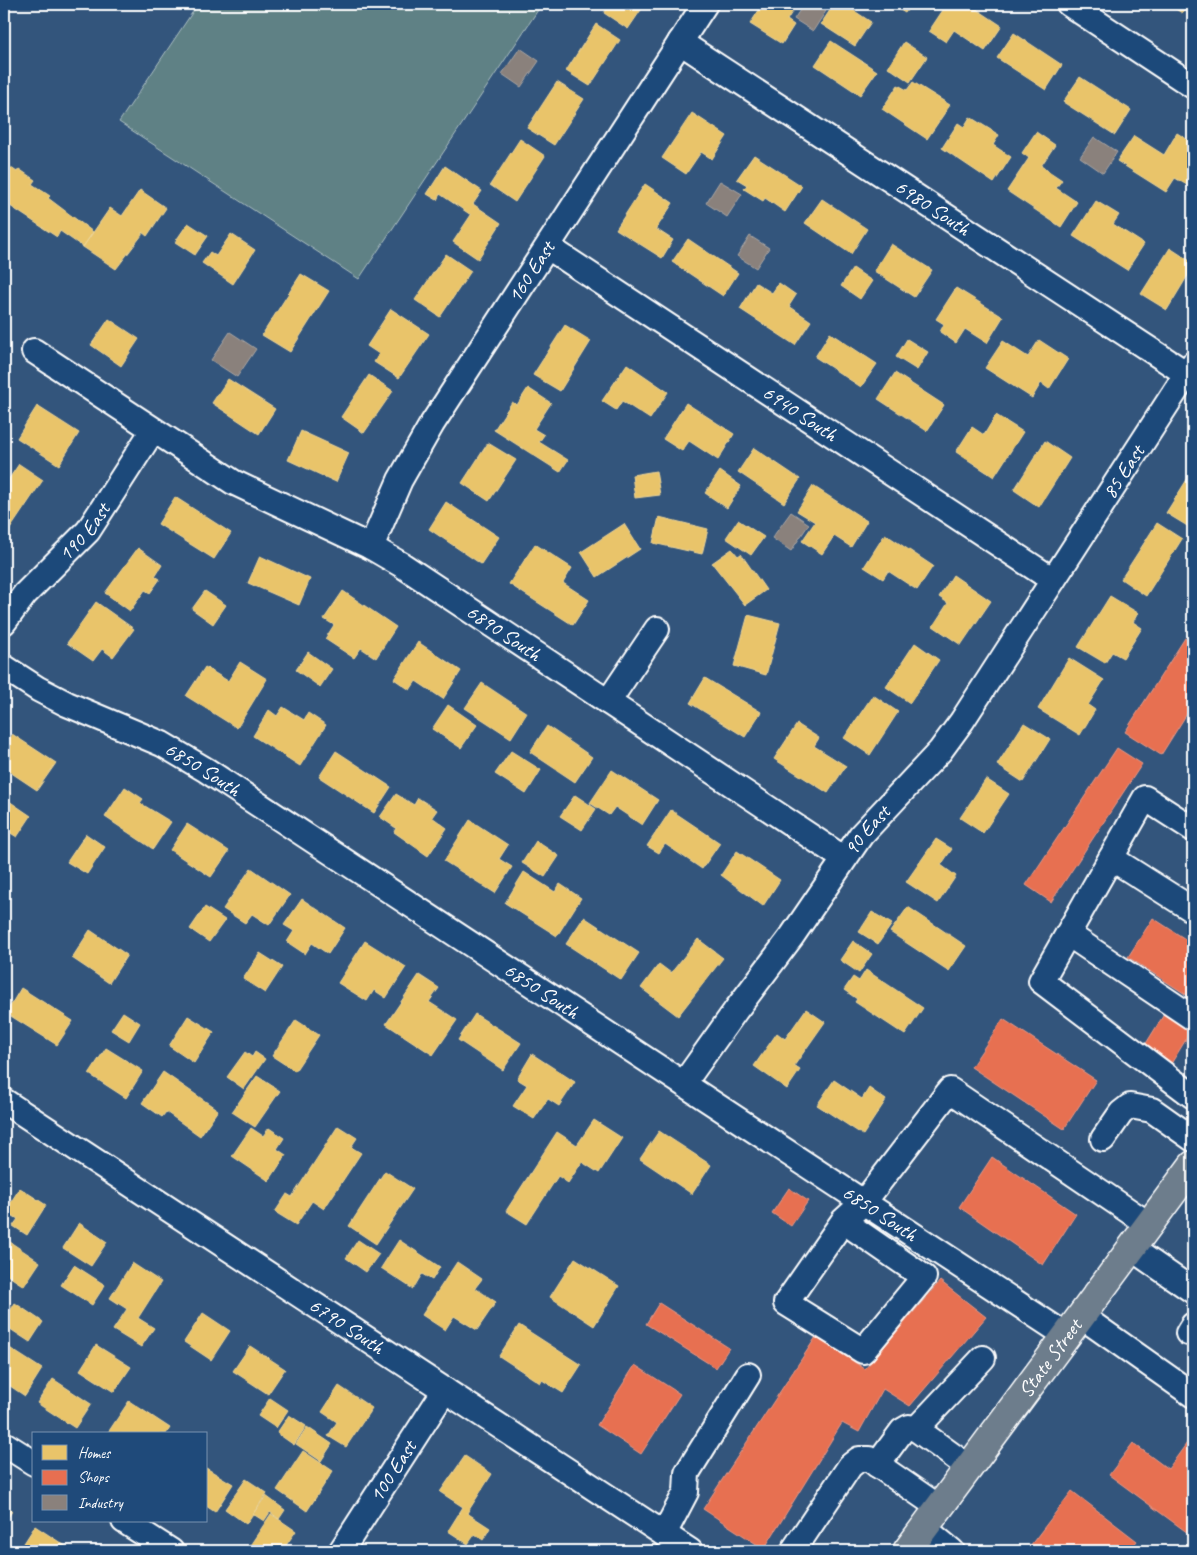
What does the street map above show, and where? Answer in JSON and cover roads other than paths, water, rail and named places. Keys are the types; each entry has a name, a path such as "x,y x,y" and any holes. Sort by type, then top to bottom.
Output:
{"main road":[{"name":"State Street","path":"907,1551 1193,1165"}],"street":[{"name":"160 East","path":"371,547 413,456 705,4"},
{"path":"1068,4 1193,86"},
{"name":"6980 South","path":"680,42 1190,369"},
{"name":"6940 South","path":"548,247 1053,580"},
{"name":"6890 South","path":"34,351 233,482 371,547 843,858"},
{"name":"85 East","path":"1053,580 1190,369"},
{"name":"190 East","path":"4,622 25,594 88,531 153,430"},
{"name":"90 East","path":"684,1083 792,936 843,858 878,815 940,751 1053,580"},
{"path":"608,702 657,629"},
{"name":"6850 South","path":"4,667 38,689 67,704 162,744 206,770 864,1202 1193,1394"},
{"path":"1193,829 1145,798 1041,981 1193,1096"},
{"path":"1111,858 1193,910"},
{"path":"1068,934 1193,1018"},
{"path":"843,1221 924,1277 864,1351 786,1303 843,1221 864,1202 950,1090 1148,1224"},
{"name":"6790 South","path":"4,1101 690,1551"},
{"path":"1103,1139 1121,1113 1130,1106 1152,1110 1193,1139"},
{"path":"1131,1248 1193,1291"},
{"path":"916,1429 983,1358"},
{"path":"664,1534 686,1492 687,1473 748,1375"},
{"name":"100 East","path":"341,1551 445,1390"},
{"path":"877,1465 902,1431 909,1427 916,1429 970,1468"},
{"path":"4,1444 32,1462"},
{"path":"794,1551 850,1466 860,1459 869,1459 877,1465 932,1518 952,1551"},
{"path":"126,1522 171,1551"}]}
